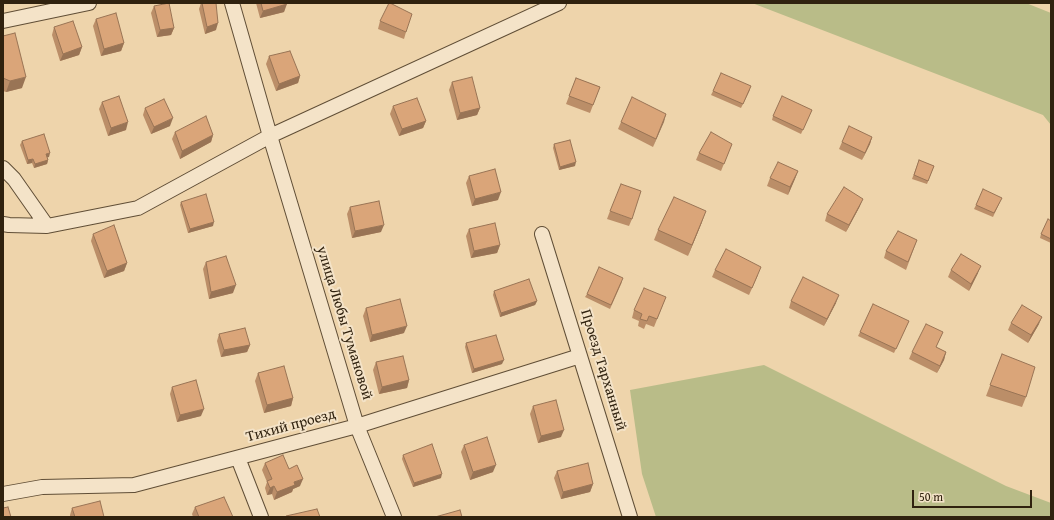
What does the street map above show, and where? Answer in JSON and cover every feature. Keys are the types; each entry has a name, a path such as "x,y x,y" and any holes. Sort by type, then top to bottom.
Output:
{"street":[{"path":"3,21 89,3"},
{"name":"улица Любы Тумановой","path":"232,3 270,136 357,426 394,517"},
{"path":"3,224 47,226 138,208 270,136 559,3"},
{"path":"3,168 14,179 47,226"},
{"name":"Проезд Тарханный","path":"542,234 630,517"},
{"name":"Тихий проезд","path":"3,494 42,487 134,485 357,426 580,356"},
{"path":"238,458 261,517"}],"green space":[{"path":"752,3 1026,3 1051,13 1051,125 1043,115"},
{"path":"764,365 1006,486 1051,503 1051,517 656,517 642,474 630,390"}],"building":[{"path":"169,3 174,28 160,30 154,6"},
{"path":"202,3 216,3 218,23 207,27"},
{"path":"261,3 286,3 287,4 263,11"},
{"path":"389,3 412,14 406,32 380,21"},
{"path":"116,13 124,43 104,49 96,19"},
{"path":"73,21 82,47 63,54 54,27"},
{"path":"15,33 26,77 10,81 3,78 3,36"},
{"path":"290,51 300,76 279,84 269,56"},
{"path":"721,73 751,86 743,104 713,91"},
{"path":"472,77 480,108 460,113 452,82"},
{"path":"576,78 600,87 593,105 569,96"},
{"path":"119,96 128,122 111,128 102,102"},
{"path":"782,96 812,110 803,130 773,116"},
{"path":"632,97 666,114 656,139 621,122"},
{"path":"417,98 426,121 402,129 393,106"},
{"path":"164,99 173,118 154,127 145,108"},
{"path":"206,116 213,135 182,151 175,132"},
{"path":"849,126 872,137 865,153 842,142"},
{"path":"711,132 732,144 724,164 699,153"},
{"path":"44,134 50,153 46,154 48,160 35,164 33,159 28,160 22,141"},
{"path":"570,140 576,162 560,167 554,144"},
{"path":"919,160 934,166 928,181 914,175"},
{"path":"778,162 798,171 790,187 770,178"},
{"path":"495,169 501,192 475,199 469,176"},
{"path":"621,184 641,191 632,219 610,211"},
{"path":"844,187 863,199 849,225 827,214"},
{"path":"983,189 1002,198 994,213 976,205"},
{"path":"206,194 214,222 190,229 181,202"},
{"path":"674,197 706,211 692,245 658,230"},
{"path":"379,201 384,225 355,231 350,207"},
{"path":"1048,219 1051,221 1051,239 1041,234"},
{"path":"495,223 500,245 474,251 469,229"},
{"path":"114,225 127,263 107,271 93,234"},
{"path":"898,231 917,240 908,262 886,251"},
{"path":"726,249 761,267 752,288 715,270"},
{"path":"961,254 981,266 971,284 951,270"},
{"path":"226,256 236,285 211,292 206,262"},
{"path":"599,267 623,278 611,305 587,294"},
{"path":"803,277 839,295 827,319 791,301"},
{"path":"529,279 537,301 501,313 494,291"},
{"path":"644,288 666,297 657,319 649,316 647,321 640,319 642,314 634,310"},
{"path":"400,299 407,326 372,335 366,308"},
{"path":"873,304 909,321 896,349 860,332"},
{"path":"1022,305 1042,317 1031,335 1011,323"},
{"path":"926,324 943,332 936,347 946,352 940,366 912,352"},
{"path":"245,328 250,345 224,350 219,334"},
{"path":"496,335 504,360 474,369 466,343"},
{"path":"1002,354 1035,367 1026,397 990,385"},
{"path":"403,356 409,380 382,387 376,362"},
{"path":"284,366 293,398 267,405 258,373"},
{"path":"196,380 204,409 180,415 172,387"},
{"path":"556,400 564,430 541,436 533,406"},
{"path":"487,437 496,465 473,472 464,445"},
{"path":"432,444 442,474 414,483 403,455"},
{"path":"283,455 289,469 297,465 303,479 294,482 295,485 277,492 274,486 270,488 267,481 272,479 265,463"},
{"path":"588,463 593,484 563,492 557,471"},
{"path":"224,497 233,517 199,517 195,507"},
{"path":"100,501 104,517 75,517 72,508"},
{"path":"8,507 11,517 3,517 3,508"},
{"path":"317,509 320,517 286,516"},
{"path":"460,510 462,517 435,517"}]}
